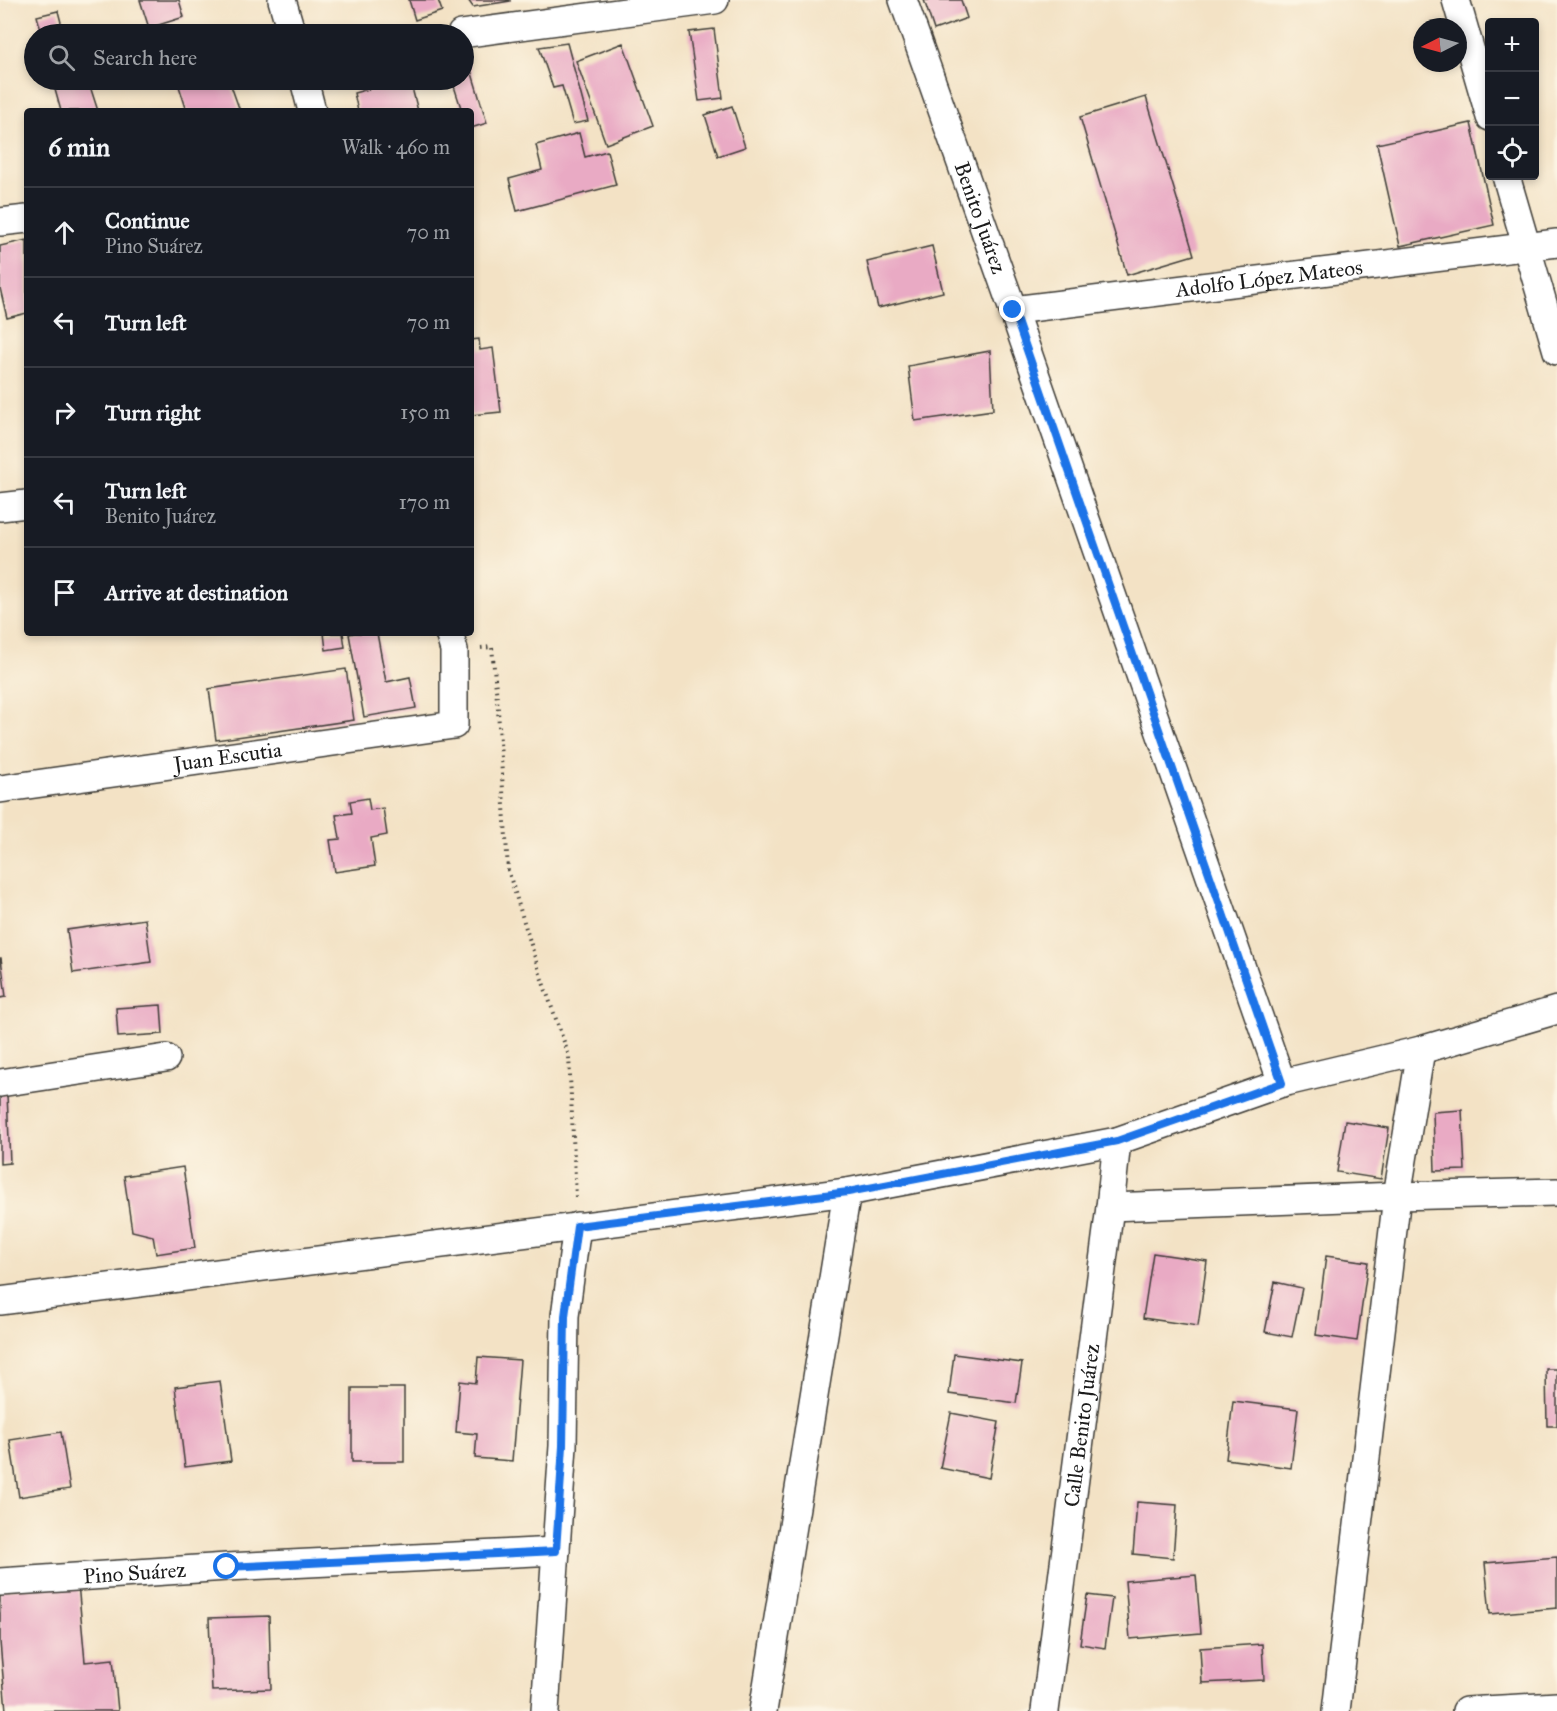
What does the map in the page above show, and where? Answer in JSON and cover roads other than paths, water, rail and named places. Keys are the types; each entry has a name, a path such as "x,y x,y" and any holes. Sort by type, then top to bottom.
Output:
{"street":[{"path":"282,0 289,24"},
{"path":"474,32 715,0"},
{"name":"Benito Juárez","path":"903,0 1282,1083"},
{"path":"1456,0 1485,100"},
{"path":"307,90 311,108"},
{"path":"1507,180 1557,351"},
{"path":"0,222 24,219"},
{"name":"Adolfo López Mateos","path":"1013,310 1557,243"},
{"path":"0,507 24,504"},
{"name":"Juan Escutia","path":"0,789 454,725 452,642"},
{"path":"0,1301 848,1192 1117,1141 1282,1083 1421,1050 1557,1010"},
{"path":"1336,1711 1397,1196 1421,1050"},
{"path":"0,1083 166,1058"},
{"name":"Calle Benito Juárez","path":"1045,1711 1117,1141"},
{"path":"763,1711 848,1192"},
{"path":"1110,1207 1557,1192"},
{"path":"545,1711 563,1446 565,1316 577,1226"},
{"name":"Pino Suárez","path":"0,1582 227,1567 556,1551"},
{"path":"1466,1711 1557,1706"}]}
